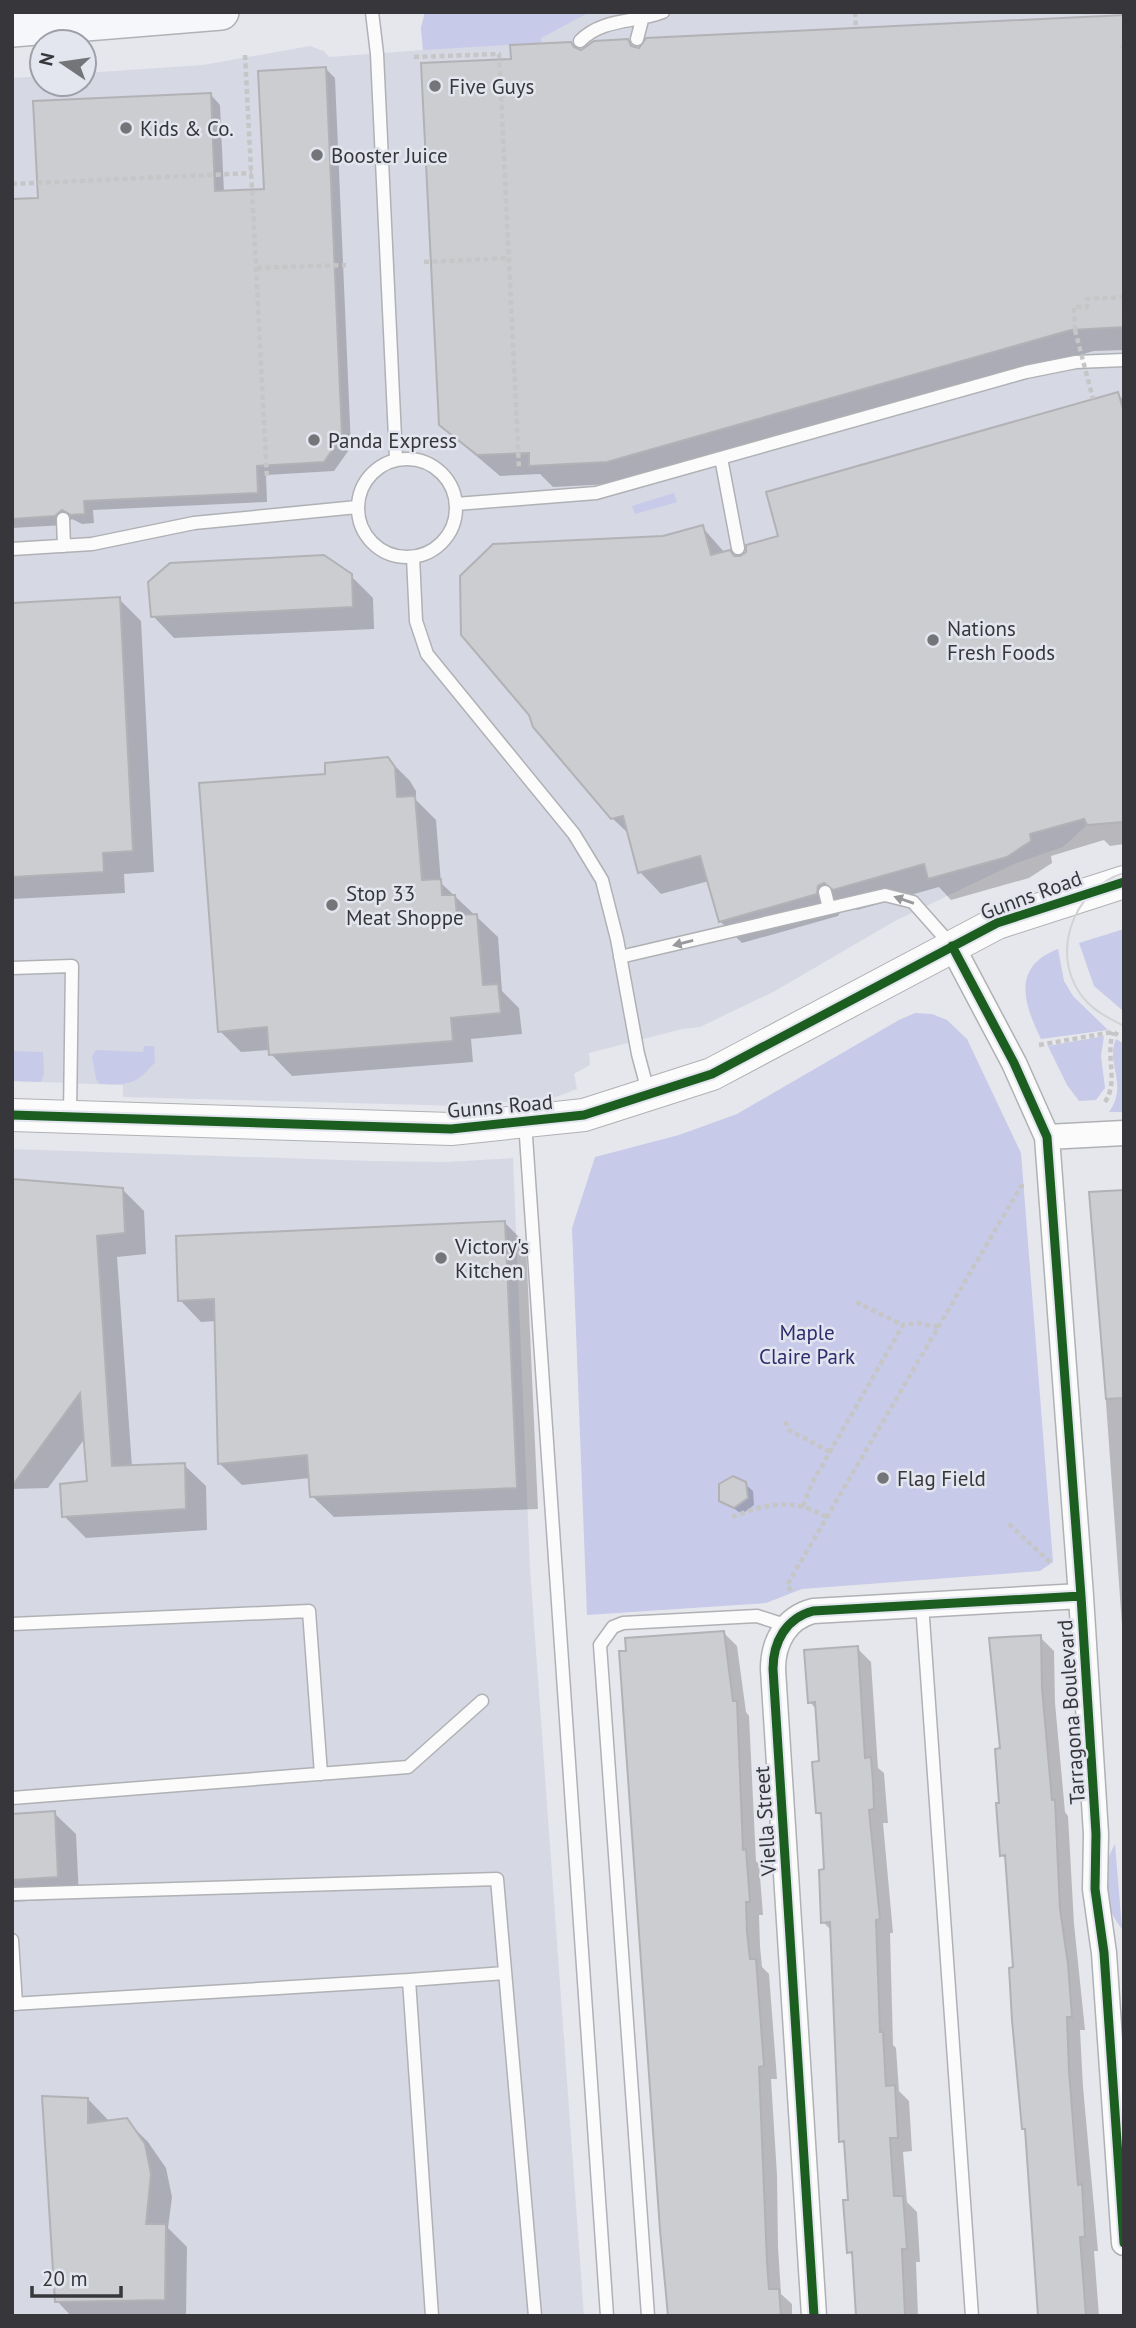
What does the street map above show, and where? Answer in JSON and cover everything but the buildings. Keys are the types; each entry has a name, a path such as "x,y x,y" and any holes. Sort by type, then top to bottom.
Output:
{"main road":[{"path":"12,29 221,12"}],"street":[{"name":"Gunns Road","path":"12,1115 451,1129 584,1115 712,1074 997,923 1124,882"},
{"path":"952,946 1014,1063 1047,1137 1124,1133"},
{"name":"Tarragona Boulevard","path":"1047,1137 1082,1596 1096,1834 1095,1889 1104,1953 1124,2243"},
{"path":"788,1626 803,1614 813,1611 1082,1596"},
{"name":"Viella Street","path":"788,1626 778,1640 772,1669 814,2316"}],"lane":[{"path":"372,12 377,54 396,459"},
{"path":"580,41 593,30 616,21 642,20 663,12"},
{"path":"637,39 642,20"},
{"path":"456,504 596,492 1026,372 1076,362 1124,360"},
{"path":"721,458 738,548"},
{"path":"396,459 427,463 442,473 452,488 456,504 451,529 435,548 413,557 385,553 372,543 360,525 357,507 365,481 377,469 396,459"},
{"path":"12,550 92,544 194,523 357,507"},
{"path":"63,519 64,546"},
{"path":"413,557 416,621 427,653 588,855 601,880 649,1096"},
{"path":"825,892 829,908"},
{"path":"620,957 885,895 898,896 913,902 952,946"},
{"path":"12,968 72,966 70,1116"},
{"path":"525,1122 607,2316"},
{"path":"922,1604 972,2316"},
{"path":"12,1624 309,1611 321,1774"},
{"path":"648,2316 600,1645 613,1628 624,1623 757,1616 788,1626"},
{"path":"12,1798 408,1767 482,1702"},
{"path":"12,1894 497,1879 535,2316"},
{"path":"12,1940 14,2004 505,1973"},
{"path":"409,1980 432,2316"}],"path":[{"path":"855,12 856,28"},
{"path":"414,57 499,54 519,469"},
{"path":"246,55 267,479"},
{"path":"12,184 252,173"},
{"path":"424,262 509,258"},
{"path":"257,268 346,265"},
{"path":"1093,399 1074,330 1074,307 1087,307 1087,299 1123,297 1124,309"},
{"path":"1039,1045 1116,1034 1108,1048 1112,1083 1105,1102"},
{"path":"794,1596 787,1585 826,1517 1021,1186 1030,1186"},
{"path":"856,1302 903,1325 918,1323 938,1327"},
{"path":"803,1506 830,1452 903,1325"},
{"path":"785,1421 789,1430 830,1452"},
{"path":"732,1517 765,1504 803,1506 826,1517"},
{"path":"1009,1524 1056,1568"}],"shaded area":[{"path":"425,12 1124,12 1124,822 1087,825 1063,847 1014,864 895,921 775,991 700,1027 682,1029 589,1053 590,1065 574,1074 577,1089 556,1097 462,1106 123,1097 123,1085 12,1081 12,78 28,77 28,98 98,98 98,72 203,65 310,46 324,51 329,57 423,50 421,28"},
{"path":"12,1149 371,1161 448,1162 513,1158 530,1568 584,2316 12,2316"}],"green space":[{"path":"425,12 590,12 541,38 541,43 423,50 421,28"},
{"path":"674,493 677,502 635,514 632,506"},
{"path":"1124,929 1122,1010 1094,986 1079,943"},
{"path":"1058,949 1064,981 1073,996 1108,1030 1041,1039 1027,1000 1027,976 1043,957"},
{"name":"Maple Claire Park","path":"915,1013 932,1014 947,1020 967,1039 1021,1153 1053,1562 1040,1571 802,1589 766,1603 587,1615 572,1228 595,1157 679,1135 737,1114"},
{"path":"1104,1036 1101,1056 1105,1088 1096,1100 1079,1101 1067,1085 1048,1046"},
{"path":"1116,1039 1124,1044 1124,1112 1109,1112 1117,1092 1113,1057"},
{"path":"144,1046 154,1046 155,1062 137,1079 125,1084 100,1084 96,1079 92,1056 96,1050 143,1052"},
{"path":"12,1051 43,1052 44,1074 41,1082 12,1081"},
{"path":"1115,1844 1122,1929 1110,1908 1104,1888 1106,1866"}],"tram line":[{"path":"1124,873 1106,881 1090,894 1078,910 1067,947 1068,966 1075,985 1087,1002 1100,1013 1124,1026"}],"cycle path":[{"path":"12,1115 451,1129 584,1115 712,1074 997,923 1124,882"},
{"path":"952,946 1014,1063 1047,1137 1081,1596 1096,1834 1095,1889 1104,1953 1124,2243"},
{"path":"814,2316 773,1669 775,1650 788,1625 813,1611 1081,1596"}],"place":[{"name":"Five Guys","path":"435,86"},
{"name":"Kids & Co.","path":"126,128"},
{"name":"Booster Juice","path":"317,155"},
{"name":"Panda Express","path":"314,440"},
{"name":"Nations Fresh Foods","path":"933,640"},
{"name":"Stop 33 Meat Shoppe","path":"332,905"},
{"name":"Victory's Kitchen","path":"441,1258"},
{"name":"Flag Field","path":"883,1478"}]}
